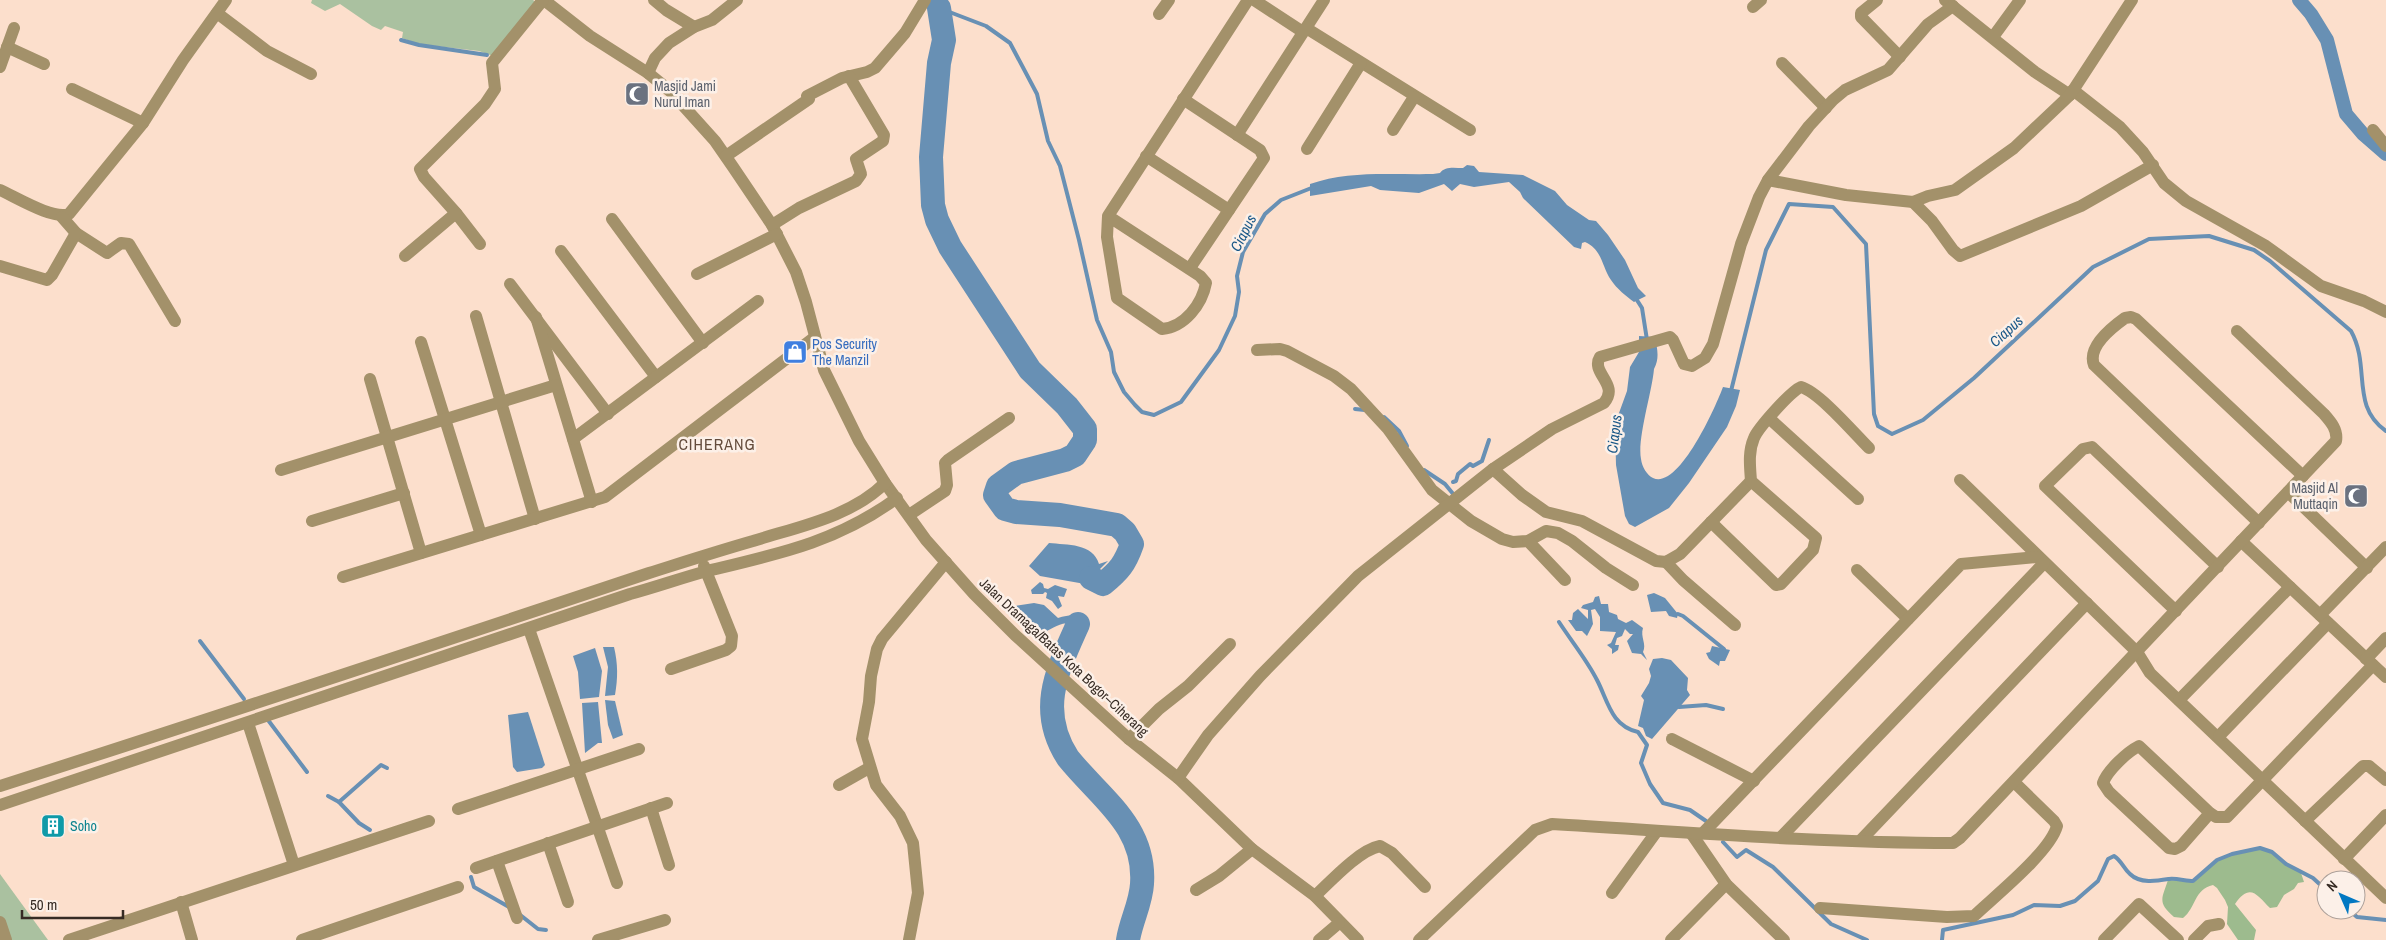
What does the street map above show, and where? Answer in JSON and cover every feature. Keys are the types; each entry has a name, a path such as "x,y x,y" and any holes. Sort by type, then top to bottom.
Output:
{"street":[{"path":"62,217 72,212 143,124 183,60 226,0"},
{"path":"480,244 424,177 420,169 485,104 495,89 492,64 544,0"},
{"name":"Jalan Dramaga/Batas Kota Bogor–Ciherang","path":"544,0 590,36 648,73 670,91 726,156 774,230 796,272 824,370 859,441 885,483 926,540 996,618 1129,739 1178,778 1252,848 1315,896 1339,923 1358,940"},
{"path":"654,0 666,10 694,27"},
{"path":"648,73 655,58 670,43 694,27 712,20 737,0"},
{"path":"726,156 809,99 807,96 850,76 867,72 879,64 919,13 925,0"},
{"path":"1159,14 1169,0"},
{"path":"1108,216 1190,268 1206,283 1204,295 1190,315 1170,328 1162,329 1117,298 1107,237 1108,216 1248,0"},
{"path":"1254,0 1470,130"},
{"path":"1237,135 1324,0"},
{"path":"1877,0 1861,13 1861,18 1900,57"},
{"path":"1993,37 2020,0"},
{"path":"1768,180 1846,195 1913,202 1928,196 1955,190 1975,178 2014,148 2072,93 2132,0"},
{"path":"1178,778 1208,735 1295,639 1358,576 1493,469 1552,429 1604,403 1609,396 1609,391 1599,367 1598,358 1634,346 1672,338 1681,361 1688,366 1697,364 1705,358 1712,344 1748,222 1768,180 1826,108 1845,90 1882,74 1949,3 2035,72 2072,93 2120,127 2154,165 2154,172 2186,201 2280,254 2321,286 2364,301 2386,312"},
{"path":"217,14 267,50 311,74"},
{"path":"0,67 14,28"},
{"path":"7,47 44,64"},
{"path":"1307,149 1361,63"},
{"path":"1782,63 1826,108"},
{"path":"697,274 774,230 799,208 856,181 861,174 856,159 884,141 884,135 850,76"},
{"path":"72,90 143,124"},
{"path":"1393,130 1414,97"},
{"path":"1183,99 1260,150 1264,158 1190,268"},
{"path":"2373,130 2386,146"},
{"path":"1146,156 1229,210"},
{"path":"1913,202 1932,220 1953,250 1960,256 2081,206 2154,165"},
{"path":"0,190 62,217 76,233 107,253 121,242 130,244 175,321"},
{"path":"405,256 456,213"},
{"path":"612,219 702,343"},
{"path":"0,266 47,280 52,275 76,233"},
{"path":"561,251 656,377"},
{"path":"510,284 608,414"},
{"path":"573,440 758,301"},
{"path":"476,316 535,519"},
{"path":"536,317 592,502"},
{"path":"2259,523 2094,365 2091,359 2094,348 2125,318 2132,317 2136,319 2303,476"},
{"path":"1419,940 1526,838 1542,826 1552,824 1781,837 1953,843 2138,652 2336,441 2337,435 2334,428 2324,414 2237,331"},
{"path":"342,577 605,497 815,337"},
{"path":"421,342 481,535"},
{"path":"1257,350 1280,349 1346,384 1388,429 1432,490 1449,504 1502,539 1520,543 1546,532 1558,533 1633,585"},
{"path":"370,379 421,553"},
{"path":"281,470 556,384"},
{"path":"1712,522 1776,585 1786,580 1813,550 1816,538 1752,481 1750,460 1754,438 1796,389 1803,387 1826,405 1869,448"},
{"path":"909,515 945,491 948,485 945,463 948,460 1008,418"},
{"path":"1770,419 1858,500"},
{"path":"2176,611 2045,486 2083,449 2092,447 2218,567"},
{"path":"1493,469 1522,495 1546,512 1575,518 1645,556 1661,562 1666,562 1680,554 1752,481"},
{"path":"1960,480 2138,652 2150,673 2386,898"},
{"path":"0,786 270,700 701,556 802,526 857,503 885,483"},
{"path":"2288,492 2366,568"},
{"path":"312,521 404,493"},
{"path":"0,805 705,572 789,551 842,532 865,520 897,498"},
{"path":"857,503 865,520"},
{"path":"1528,541 1565,580"},
{"path":"2241,541 2386,677"},
{"path":"2218,736 2386,547"},
{"path":"671,668 720,652 731,646 732,636 705,572 701,556"},
{"path":"1697,833 1754,781 1961,564 2041,560"},
{"path":"1781,837 2041,560"},
{"path":"910,940 918,894 913,844 900,816 876,785 869,768 862,738 877,649 889,629 946,562"},
{"path":"1666,562 1683,580 1735,626"},
{"path":"1857,570 1908,619"},
{"path":"2179,700 2290,587"},
{"path":"1861,840 2087,604"},
{"path":"529,629 617,883"},
{"path":"2210,813 2180,846 2176,849 2169,848 2109,792 2103,783 2105,778 2133,749 2139,746 2210,813 2216,816 2227,817 2263,780 2369,662 2386,638"},
{"path":"1129,739 1159,709 1188,686 1230,644"},
{"path":"248,722 294,865"},
{"path":"1672,739 1754,781"},
{"path":"458,809 639,749"},
{"path":"2305,821 2363,766 2369,766 2386,780"},
{"path":"839,785 869,768"},
{"path":"1820,908 1947,917 1974,916 2038,854 2056,833 2057,826 2054,821 2014,782"},
{"path":"476,868 667,803"},
{"path":"651,808 668,864"},
{"path":"2344,858 2386,816"},
{"path":"69,940 429,821"},
{"path":"1612,893 1657,831"},
{"path":"1697,833 1726,884 1784,940"},
{"path":"548,843 568,902"},
{"path":"1315,896 1373,847 1380,846 1392,853 1425,887"},
{"path":"1196,890 1219,876 1252,848"},
{"path":"497,861 517,918"},
{"path":"1671,940 1726,884"},
{"path":"302,940 458,887"},
{"path":"181,902 192,940"},
{"path":"2104,940 2139,904 2178,940"},
{"path":"598,940 611,938 665,920"},
{"path":"0,922 6,940"},
{"path":"1319,940 1339,923"},
{"path":"2194,940 2208,926 2218,924"}],"green space":[{"path":"312,0 533,0 537,3 493,56 479,51 418,44 402,38 403,32 385,26 381,30 372,26 340,4 325,11 311,3"},
{"path":"2260,848 2301,873 2304,882 2298,883 2294,889 2284,895 2277,907 2270,908 2253,893 2249,892 2240,897 2235,904 2256,930 2254,940 2238,940 2227,924 2228,907 2225,900 2213,885 2202,890 2183,918 2174,917 2165,908 2162,900 2168,880 2194,882 2218,860 2232,854"},
{"path":"0,874 48,940 0,940"}],"water":[{"path":"1467,165 1474,166 1479,172 1523,175 1555,191 1567,205 1589,220 1596,221 1625,260 1638,288 1646,296 1634,302 1625,295 1611,280 1601,259 1591,245 1585,242 1582,243 1581,249 1574,247 1509,182 1474,187 1460,184 1452,191 1444,184 1419,193 1380,190 1371,186 1310,196 1310,184 1340,177 1371,174 1433,174 1440,173 1447,168 1463,168"},
{"path":"1639,336 1655,337 1657,349 1657,361 1640,450 1644,468 1653,478 1663,478 1674,472 1685,459 1705,427 1723,387 1740,390 1736,406 1727,427 1689,483 1669,508 1635,527 1629,524 1625,516 1616,465 1615,424 1627,391 1630,367 1639,352"},
{"path":"1049,543 1078,546 1091,552 1099,564 1108,561 1085,584 1040,576 1029,566"},
{"path":"1040,582 1044,588 1048,589 1055,585 1067,589 1064,597 1058,596 1062,606 1058,609 1052,601 1046,598 1047,593 1045,592 1043,594 1032,594 1031,590"},
{"path":"1654,593 1665,598 1678,614 1677,618 1669,616 1666,611 1651,612 1647,595"},
{"path":"1599,596 1601,604 1608,604 1609,612 1617,615 1618,619 1626,623 1632,620 1643,628 1643,652 1647,660 1641,654 1632,653 1627,641 1633,634 1630,634 1625,629 1622,636 1617,638 1615,645 1619,645 1618,650 1612,654 1612,649 1607,645 1611,643 1616,632 1600,631 1600,617 1595,609 1591,610 1593,624 1587,636 1582,631 1576,631 1568,620 1572,620 1573,613 1578,609 1588,619 1588,610 1581,608 1583,605 1593,602 1595,597"},
{"path":"1034,603 1044,605 1058,618 1071,615 1079,616 1089,622 1083,626 1072,623 1062,624 1043,633 1014,606"},
{"path":"1712,646 1730,650 1725,661 1720,661 1719,666 1709,659 1706,653 1710,652"},
{"path":"603,647 614,647 617,671 615,695 605,696 608,667"},
{"path":"595,648 602,671 599,697 580,699 578,672 573,656"},
{"path":"1653,659 1671,660 1688,678 1687,690 1690,695 1652,739 1646,736 1643,728 1638,726 1644,700 1641,696 1649,683 1651,676 1649,669"},
{"path":"605,700 615,701 623,735 613,739 608,725"},
{"path":"598,702 602,743 598,743 585,753 582,703"},
{"path":"528,712 545,765 542,768 517,772 513,767 508,715"}],"waterway":[{"path":"2299,0 2311,14 2327,40 2346,114 2363,134 2386,154"},
{"name":"Ciapus","path":"926,3 986,26 1010,43 1037,94 1048,141 1060,166 1097,320 1111,352 1114,372 1124,392 1142,412 1154,415 1181,402 1219,350 1235,316 1239,292 1237,276 1243,252 1265,214 1281,200 1314,187"},
{"path":"939,8 944,40 939,63 931,157 933,205 937,220 950,247 1030,370 1067,406 1085,429 1085,440 1075,455 1065,460 1016,473 998,486 995,495 1005,509 1016,512 1060,515 1117,525 1125,532 1132,544 1127,557 1117,571 1103,584 1091,578"},
{"path":"401,40 419,45 487,55"},
{"name":"Ciapus","path":"1731,391 1766,250 1789,204 1833,207 1866,244 1874,414 1878,426 1892,434 1923,420 1974,378 2093,267 2149,239 2209,236 2254,250 2270,261 2351,331 2360,358 2362,385 2368,410 2375,421 2386,431"},
{"name":"Ciapus","path":"1635,297 1642,308 1647,340"},
{"path":"1355,409 1365,410"},
{"path":"1384,417 1399,431 1407,446"},
{"path":"1453,482 1456,481 1458,474 1470,464 1473,466 1482,461 1489,440"},
{"path":"1424,470 1445,484 1454,495"},
{"path":"1678,614 1724,649"},
{"path":"1559,622 1593,673 1616,718 1629,729 1638,732 1647,745 1641,763 1650,784 1663,803 1690,810 1706,821"},
{"path":"1078,624 1057,674 1052,707 1054,723 1059,740 1068,758 1119,815 1129,829 1137,846 1141,864 1142,884 1128,940"},
{"path":"200,641 244,699"},
{"path":"1679,707 1706,705 1723,709"},
{"path":"268,720 307,772"},
{"path":"370,830 359,823 339,802 381,765 387,768"},
{"path":"328,796 339,802"},
{"path":"1723,842 1737,857 1746,850 1773,867 1831,924 1867,940"},
{"path":"1942,940 1943,930 2013,915 2034,905 2060,906 2075,901 2098,881 2108,859 2114,856 2130,874 2144,881 2175,879 2193,881 2217,860 2232,854 2260,848 2272,852 2286,864 2316,881"},
{"path":"471,877 474,887 509,907"},
{"path":"519,914 538,929 546,930"},
{"path":"2366,918 2386,920"}],"place":[{"name":"Masjid Jami Nurul Iman","path":"637,94"},
{"name":"Pos Security The Manzil","path":"795,352"},
{"name":"Masjid Al Muttaqin","path":"2356,496"},
{"name":"Soho","path":"53,826"}],"district":[{"name":"CIHERANG","path":"717,444"}]}
